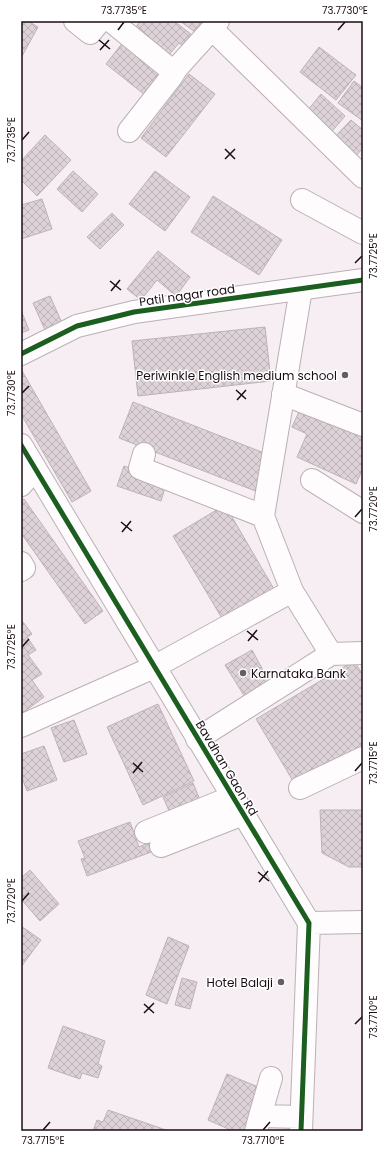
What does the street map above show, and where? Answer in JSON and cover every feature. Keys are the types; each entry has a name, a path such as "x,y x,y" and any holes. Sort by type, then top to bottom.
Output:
{"street":[{"path":"75,21 90,33 100,21"},
{"path":"111,21 170,69 176,69"},
{"path":"129,131 176,69 215,25 363,177"},
{"path":"302,200 363,232"},
{"name":"Patil nagar road","path":"21,354 77,326 134,312 363,280"},
{"path":"301,289 263,516 292,591 331,654"},
{"path":"283,394 363,425"},
{"name":"Bavdhan Gaon Rd","path":"21,445 309,923"},
{"path":"144,454 140,468 263,516"},
{"path":"21,485 35,469"},
{"path":"312,480 363,512"},
{"path":"21,563 24,568 21,570"},
{"path":"21,726 154,667 292,591"},
{"path":"197,738 331,654 363,653"},
{"path":"300,788 363,758"},
{"path":"154,839 237,805"},
{"path":"271,1078 258,1124 301,1124 309,923 363,922"}],"building":[{"path":"21,21 28,21 38,27 21,58"},
{"path":"140,21 174,21 192,35 183,46 179,43 168,56 134,30"},
{"path":"180,21 209,21 199,35"},
{"path":"124,41 168,77 150,99 106,64"},
{"path":"319,47 356,75 336,100 300,72"},
{"path":"189,74 215,94 166,157 141,138"},
{"path":"354,81 363,88 363,121 338,103"},
{"path":"321,94 345,116 327,137 303,116"},
{"path":"351,120 363,130 363,148 352,160 331,141"},
{"path":"45,135 71,160 37,196 21,180 21,161"},
{"path":"73,171 98,194 82,212 57,189"},
{"path":"155,171 190,197 165,231 129,204"},
{"path":"213,196 282,240 259,275 191,232"},
{"path":"42,199 52,229 21,239 21,205"},
{"path":"112,213 124,225 100,249 87,237"},
{"path":"158,251 190,277 176,296 157,280 141,300 127,289"},
{"path":"50,296 62,323 45,330 33,303"},
{"path":"21,310 29,330 21,333"},
{"path":"265,327 271,381 138,396 132,341"},
{"path":"21,369 91,491 72,502 21,414"},
{"path":"133,402 272,456 258,492 119,438"},
{"path":"303,403 363,431 363,468 356,484 297,457 307,434 292,427"},
{"path":"124,466 167,481 161,501 117,486"},
{"path":"24,499 103,611 85,624 21,533 21,502"},
{"path":"225,505 274,589 223,620 173,536"},
{"path":"23,622 32,634 27,637 36,650 28,655 42,674 32,680 44,697 21,714 21,624"},
{"path":"252,650 270,683 245,697 225,665"},
{"path":"354,661 363,675 363,747 296,786 256,719"},
{"path":"158,704 194,781 143,805 107,727"},
{"path":"74,720 87,754 64,762 51,728"},
{"path":"44,746 57,780 27,791 21,775 21,754"},
{"path":"193,783 203,807 173,820 163,797"},
{"path":"320,810 363,810 363,867 349,867 322,853"},
{"path":"130,822 139,847 148,843 151,852 87,876 81,859 85,858 78,841"},
{"path":"30,870 59,904 40,921 21,899 21,878"},
{"path":"21,926 41,940 21,967"},
{"path":"168,937 189,946 167,1004 146,995"},
{"path":"182,978 197,982 190,1009 175,1005"},
{"path":"63,1026 105,1041 98,1064 102,1066 98,1078 82,1073 80,1079 48,1068"},
{"path":"227,1074 263,1089 245,1131 233,1131 208,1120"},
{"path":"108,1110 169,1131 93,1131 97,1120 103,1122"}],"cycle path":[{"path":"21,354 77,326 134,312 363,280"},
{"path":"21,445 309,923 301,1131"}],"place":[{"name":"Periwinkle English medium school","path":"345,375"},
{"name":"Karnataka Bank","path":"243,673"},
{"name":"Hotel Balaji","path":"281,982"}]}
